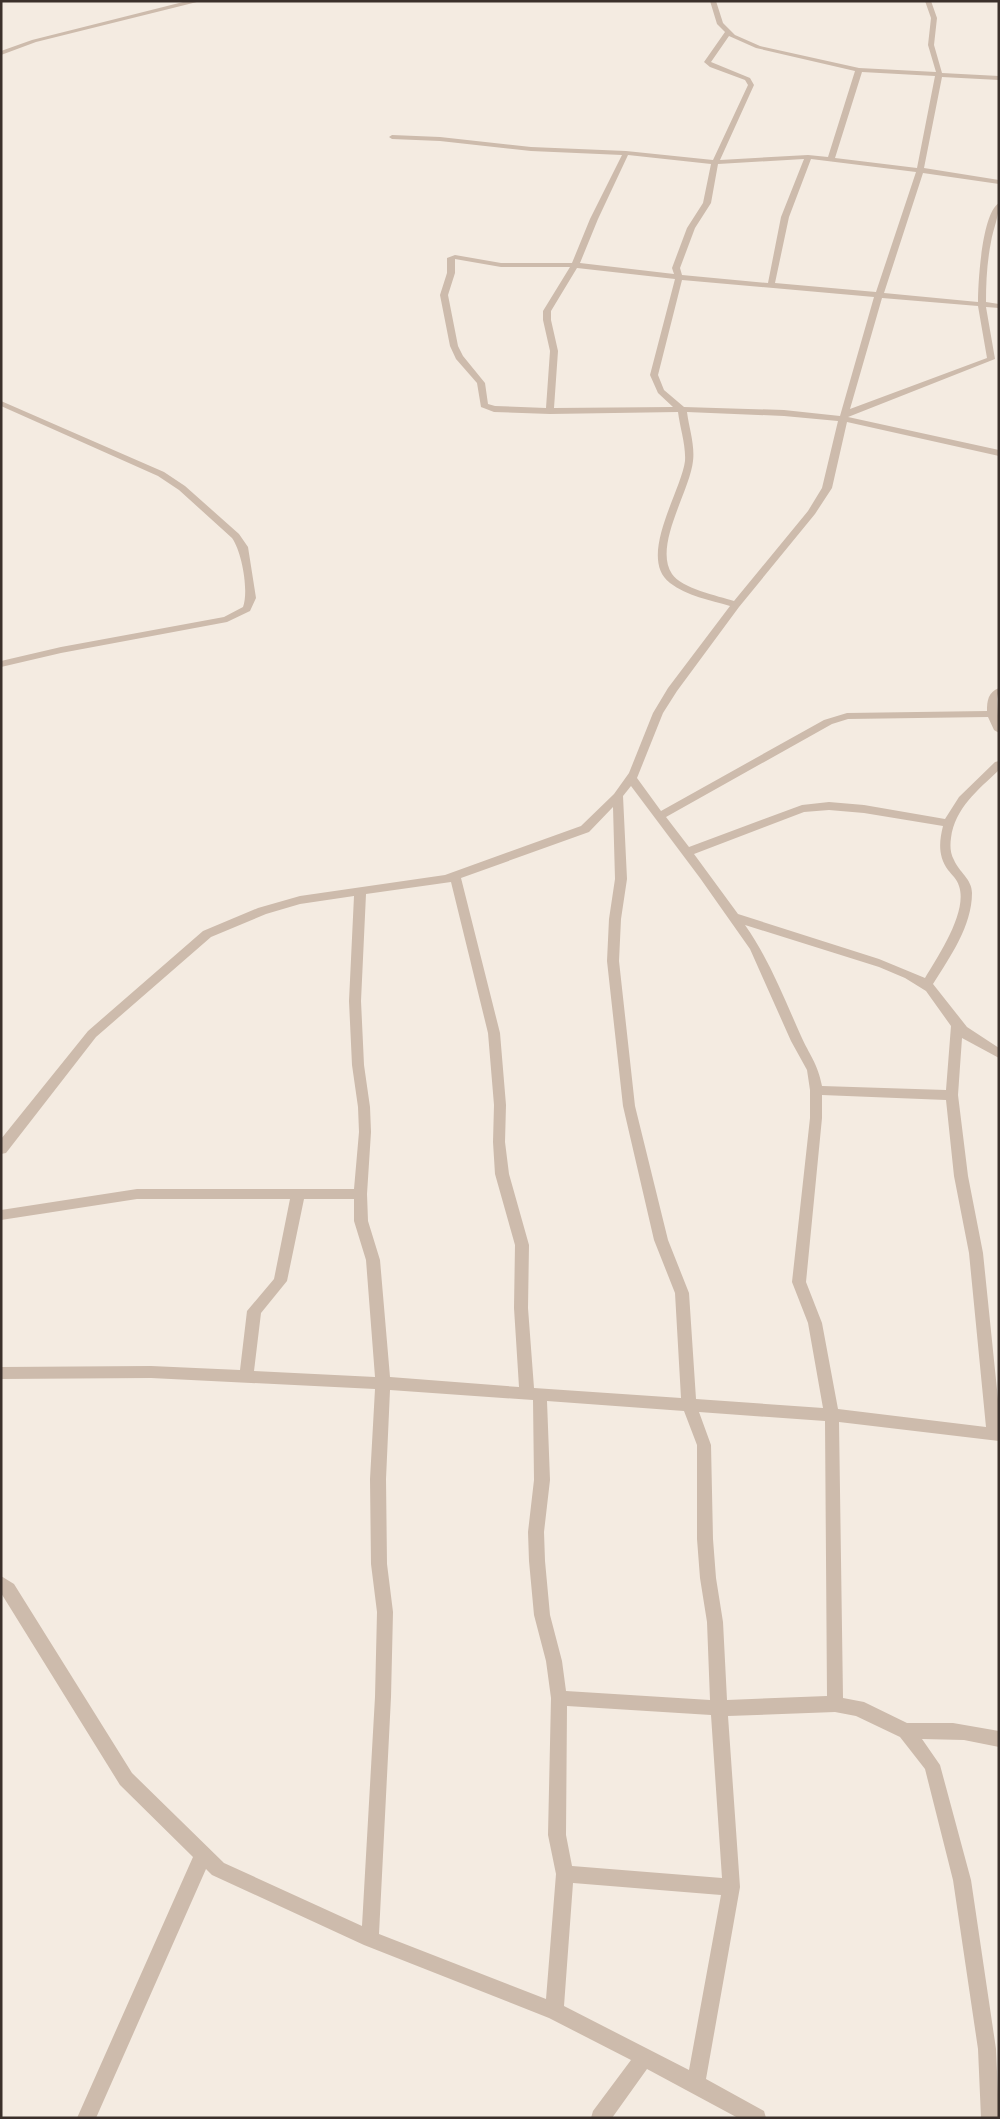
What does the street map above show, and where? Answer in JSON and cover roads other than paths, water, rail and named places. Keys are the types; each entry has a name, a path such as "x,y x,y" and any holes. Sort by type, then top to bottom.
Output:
{"street":[{"path":"1,53 34,41 161,8 198,1"},
{"path":"713,1 720,24 744,42 758,47 859,70 938,73 999,78"},
{"path":"1,1149 92,1034 207,934 262,910 300,900 455,876 585,829 618,796 638,766 658,713 672,690 736,605 812,512 828,488 844,416 879,295 920,170 938,73 931,45 934,18 928,1"},
{"path":"729,32 707,62 712,66 748,79 751,84 715,162 707,203 691,228 676,268 679,277 654,375 656,386 660,392 682,409 689,461 685,478 670,515 662,557 666,574 676,584 736,605"},
{"path":"831,159 859,70"},
{"path":"392,137 440,139 531,149 626,154 715,162 808,157 920,170 999,182"},
{"path":"550,411 554,351 547,320 547,311 575,265 594,219 626,154"},
{"path":"771,285 785,217 808,157"},
{"path":"844,416 995,359 982,305 989,227 999,205"},
{"path":"999,306 679,277 575,265 501,265 455,257 451,258 450,273 444,295 454,346 459,357 481,383 484,405 494,408 550,411 682,409 844,416 999,453"},
{"path":"1,404 161,474 182,488 236,536 243,547 251,598 247,609 227,619 1,664"},
{"path":"999,691 992,699 992,714 999,730"},
{"path":"660,816 828,722 847,716 992,714"},
{"path":"927,986 951,944 961,920 966,892 962,879 946,856 945,843 954,810 999,764"},
{"path":"631,778 687,852 754,948 797,1041 813,1070 816,1090 816,1118 799,1282 815,1323 832,1415 835,1557 835,1704"},
{"path":"618,796 621,880 615,919 613,961 619,1026 626,1068 629,1106 661,1240 682,1292 689,1404 704,1445 705,1539 708,1578 715,1622 731,1887 696,2084"},
{"path":"687,852 802,809 829,806 864,809 950,823"},
{"path":"455,876 494,1033 500,1105 499,1142 502,1174 522,1244 521,1308 534,1393 542,1480 536,1532 537,1561 542,1615 554,1661 559,1698 560,1726 557,1764 556,1835 565,1874 554,2011"},
{"path":"360,892 355,1001 358,1065 364,1107 365,1132 360,1194 361,1221 373,1260 383,1383 378,1479 379,1564 385,1612 370,1939"},
{"path":"733,917 877,962 915,978 927,986 957,1026 977,1042 999,1054"},
{"path":"1,1373 151,1372 383,1383 832,1415 996,1435 976,1253 961,1176 952,1094 957,1026"},
{"path":"816,1090 952,1094"},
{"path":"1,1216 136,1194 360,1194"},
{"path":"246,1377 254,1311 280,1281 298,1194"},
{"path":"1,1584 8,1589 126,1779 218,1869 370,1939 554,2011 696,2084 757,2118"},
{"path":"559,1698 719,1708 835,1704 858,1708 906,1731 953,1730 999,1739"},
{"path":"906,1731 932,1765 962,1880 987,2050 990,2118"},
{"path":"86,2118 203,1855"},
{"path":"565,1874 731,1887"},
{"path":"600,2118 644,2058"}]}
